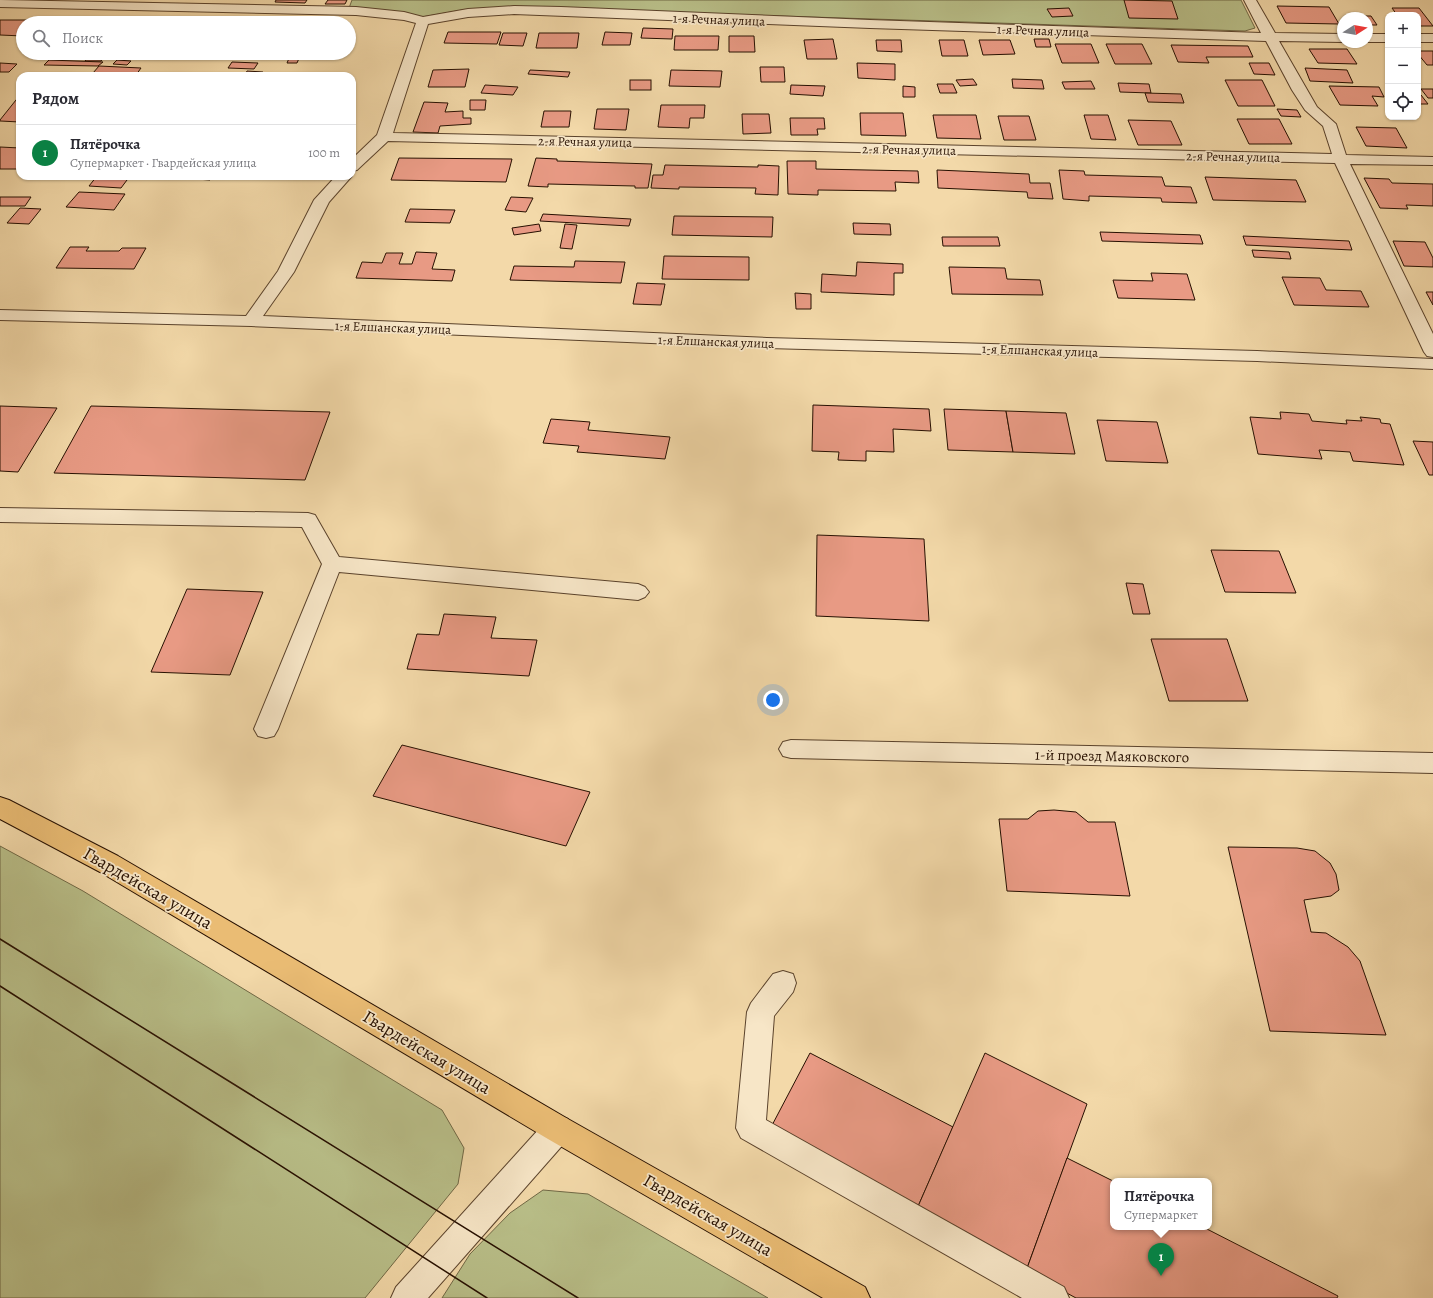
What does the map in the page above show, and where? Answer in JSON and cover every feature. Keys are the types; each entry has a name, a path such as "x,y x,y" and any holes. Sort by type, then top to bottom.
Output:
{"main road":[{"name":"Гвардейская улица","path":"0,807 109,864 558,1129 854,1298"}],"street":[{"path":"1250,0 1299,90 1312,110 1329,124 1340,158 1433,352"},
{"name":"1-я Речная улица","path":"0,3 356,11 404,16 423,21 468,13 514,10 713,19 1337,38"},
{"path":"356,163 384,137 423,21"},
{"path":"1373,38 1385,38"},
{"path":"1421,38 1433,38"},
{"name":"2-я Речная улица","path":"384,137 1433,161"},
{"path":"251,321 286,272 322,200 340,180"},
{"name":"1-я Елшанская улица","path":"0,315 251,321 784,344 1249,356 1433,364"},
{"path":"0,515 308,520 332,564"},
{"path":"332,564 638,592"},
{"path":"266,729 332,564"},
{"name":"1-й проезд Маяковского","path":"791,750 1433,763"},
{"path":"783,983 761,1012 751,1128 1053,1298"},
{"path":"407,1298 558,1129"}],"green space":[{"path":"352,0 1241,0 1255,28 1245,31 532,8 462,10 422,17 349,8"},
{"path":"0,846 83,891 442,1110 464,1148 458,1184 365,1298 0,1298"},
{"path":"543,1190 588,1194 768,1298 442,1298 470,1254 510,1213"}],"building":[{"path":"276,0 307,0 305,3 275,2"},
{"path":"328,0 347,0 345,4 325,4"},
{"path":"1124,0 1172,1 1178,19 1129,18"},
{"path":"1277,6 1329,7 1337,21 1337,24 1286,23"},
{"path":"1069,8 1073,16 1052,17 1047,9"},
{"path":"1392,8 1419,8 1433,26 1421,26 1421,12 1395,12"},
{"path":"1373,19 1377,25 1373,25"},
{"path":"0,20 16,20 16,36 0,35"},
{"path":"643,28 673,29 672,39 641,38"},
{"path":"448,32 501,32 497,44 444,43"},
{"path":"605,32 632,33 630,45 602,45"},
{"path":"503,33 527,33 523,46 499,45"},
{"path":"539,33 579,33 577,48 536,48"},
{"path":"675,36 719,36 718,50 674,50"},
{"path":"729,36 754,36 755,52 729,52"},
{"path":"833,39 837,59 807,59 804,40"},
{"path":"1034,39 1049,39 1051,47 1036,47"},
{"path":"876,40 901,40 902,52 877,51"},
{"path":"939,40 964,40 968,56 942,56"},
{"path":"979,40 1010,40 1015,54 983,55"},
{"path":"1055,44 1091,44 1099,63 1062,63"},
{"path":"1106,44 1142,44 1152,64 1115,64"},
{"path":"1171,45 1248,46 1253,57 1206,57 1209,63 1178,62"},
{"path":"1309,49 1347,49 1357,64 1318,63"},
{"path":"1421,51 1433,51 1433,65 1427,65 1421,58"},
{"path":"49,60 103,62 98,66 44,65"},
{"path":"86,60 102,60 101,61 85,61"},
{"path":"117,60 131,61 127,65 113,64"},
{"path":"288,60 298,60 297,63 287,63"},
{"path":"232,62 258,63 254,69 228,68"},
{"path":"0,63 17,64 9,72 0,72"},
{"path":"857,63 895,64 895,80 858,78"},
{"path":"1249,63 1269,63 1275,75 1254,74"},
{"path":"99,66 141,68 138,72 94,72"},
{"path":"760,67 784,67 785,82 761,82"},
{"path":"1305,68 1347,70 1353,83 1310,81"},
{"path":"469,69 465,87 428,87 433,70"},
{"path":"530,70 570,72 568,77 528,74"},
{"path":"671,70 722,71 720,87 669,86"},
{"path":"973,79 977,85 960,86 956,80"},
{"path":"1012,79 1042,80 1044,89 1013,88"},
{"path":"630,80 651,80 651,90 630,90"},
{"path":"1225,80 1262,80 1275,106 1238,106"},
{"path":"1091,81 1095,89 1065,89 1062,82"},
{"path":"1118,83 1149,84 1151,93 1120,92"},
{"path":"937,84 953,84 957,93 940,93"},
{"path":"485,85 518,87 513,95 481,93"},
{"path":"791,85 825,86 823,96 790,94"},
{"path":"903,86 915,87 915,97 903,97"},
{"path":"1329,86 1379,87 1384,97 1372,96 1378,106 1340,105"},
{"path":"1421,89 1433,89 1433,98 1428,98"},
{"path":"1145,93 1181,94 1184,103 1148,102"},
{"path":"1421,95 1428,104 1421,104"},
{"path":"16,100 16,122 0,120"},
{"path":"470,100 486,100 485,110 470,110"},
{"path":"424,102 448,103 445,112 463,111 463,118 471,118 471,124 440,126 438,133 413,132"},
{"path":"661,105 705,105 704,118 690,118 689,128 658,127"},
{"path":"597,109 629,109 626,130 594,129"},
{"path":"1277,109 1297,110 1301,117 1281,116"},
{"path":"544,111 571,111 569,127 541,127"},
{"path":"860,113 903,113 906,136 861,135"},
{"path":"742,114 769,114 771,133 743,134"},
{"path":"933,115 976,115 981,139 937,138"},
{"path":"1084,115 1108,115 1116,140 1091,139"},
{"path":"998,116 1029,116 1036,140 1004,140"},
{"path":"790,118 824,118 825,129 817,129 818,135 791,135"},
{"path":"1237,119 1279,119 1292,144 1249,144"},
{"path":"1128,120 1171,121 1182,145 1138,145"},
{"path":"1356,127 1396,128 1407,148 1366,146"},
{"path":"0,147 16,148 16,169 0,169"},
{"path":"399,158 512,159 506,182 391,180"},
{"path":"536,158 557,159 557,161 652,164 648,188 635,188 635,186 548,184 548,187 528,186"},
{"path":"787,161 816,161 816,169 918,171 919,183 895,182 896,191 818,190 818,195 788,194"},
{"path":"665,165 779,166 778,195 755,194 756,188 651,188 653,175 663,175"},
{"path":"937,170 1029,174 1030,183 1050,183 1053,199 1028,198 1027,192 938,188"},
{"path":"1059,170 1084,171 1085,175 1162,177 1165,186 1191,187 1197,203 1162,202 1161,198 1089,196 1089,201 1063,199"},
{"path":"1205,177 1296,180 1306,202 1213,200"},
{"path":"1364,178 1389,179 1392,183 1433,184 1433,206 1406,205 1408,209 1380,208"},
{"path":"94,180 127,180 121,188 89,186"},
{"path":"79,192 125,194 114,210 66,207"},
{"path":"0,197 31,197 25,206 0,206"},
{"path":"511,197 533,198 526,212 505,210"},
{"path":"20,208 41,209 29,224 7,223"},
{"path":"410,209 455,210 450,223 405,222"},
{"path":"543,214 631,219 629,226 540,221"},
{"path":"674,216 773,217 772,237 672,235"},
{"path":"853,223 890,224 891,235 854,234"},
{"path":"539,224 541,231 514,235 512,228"},
{"path":"565,224 577,225 572,249 560,248"},
{"path":"1100,232 1200,235 1203,244 1102,241"},
{"path":"1243,236 1349,241 1352,250 1246,245"},
{"path":"942,237 998,237 1000,246 943,246"},
{"path":"1393,241 1425,242 1433,258 1433,267 1404,266"},
{"path":"70,247 89,247 86,251 119,251 122,248 146,248 134,269 56,268"},
{"path":"1252,250 1289,252 1291,259 1254,257"},
{"path":"416,252 437,253 432,269 455,270 452,281 356,278 362,262 382,263 386,253 403,253 399,264 412,264"},
{"path":"664,256 749,257 749,280 662,279"},
{"path":"575,261 625,262 621,283 510,280 514,266 574,267"},
{"path":"857,262 903,264 903,273 894,273 894,295 821,292 822,274 856,276"},
{"path":"949,267 1005,268 1007,279 1040,280 1043,295 952,294"},
{"path":"1151,273 1187,274 1195,300 1118,298 1113,280 1153,281"},
{"path":"1282,277 1320,278 1326,290 1361,291 1369,307 1294,305"},
{"path":"637,283 665,284 661,305 633,304"},
{"path":"1426,292 1433,292 1433,305"},
{"path":"795,293 811,294 811,309 796,309"},
{"path":"813,405 929,409 931,431 893,429 894,452 866,451 866,461 838,460 839,452 812,451"},
{"path":"0,406 57,408 18,472 0,471"},
{"path":"91,406 330,412 305,480 54,473"},
{"path":"944,409 1006,411 1013,452 948,450"},
{"path":"1006,411 1066,413 1075,454 1013,452"},
{"path":"1280,412 1309,414 1312,421 1347,424 1346,420 1362,421 1360,417 1380,419 1381,423 1390,424 1404,465 1353,461 1350,452 1319,450 1322,459 1258,454 1250,417 1281,419"},
{"path":"551,419 590,422 588,430 670,437 665,459 577,452 579,446 543,443"},
{"path":"1097,420 1157,422 1168,463 1106,461"},
{"path":"1413,441 1433,442 1433,475 1429,475"},
{"path":"817,535 924,539 929,621 816,616"},
{"path":"1211,550 1279,551 1296,593 1225,592"},
{"path":"1126,583 1143,584 1150,614 1133,614"},
{"path":"187,589 263,592 230,675 151,672"},
{"path":"444,614 496,617 491,638 537,640 529,676 407,669 417,634 439,635"},
{"path":"1151,639 1227,639 1248,701 1169,701"},
{"path":"402,745 590,792 566,846 373,796"},
{"path":"1054,810 1076,812 1088,822 1115,822 1130,896 1007,891 999,819 1028,819 1038,811"},
{"path":"1228,847 1297,848 1315,851 1330,863 1336,874 1339,890 1331,896 1304,900 1311,932 1326,933 1348,947 1360,961 1386,1035 1270,1031"},
{"path":"810,1053 953,1127 916,1211 769,1131"},
{"path":"985,1053 1087,1104 1026,1271 916,1211"},
{"path":"1067,1158 1110,1180 1110,1230 1209,1230 1338,1296 1337,1298 1076,1298 1026,1271"}],"tram line":[{"path":"0,939 578,1298"},
{"path":"0,986 487,1298"}],"place":[{"name":"Пятёрочка","path":"1161,1276"}]}
